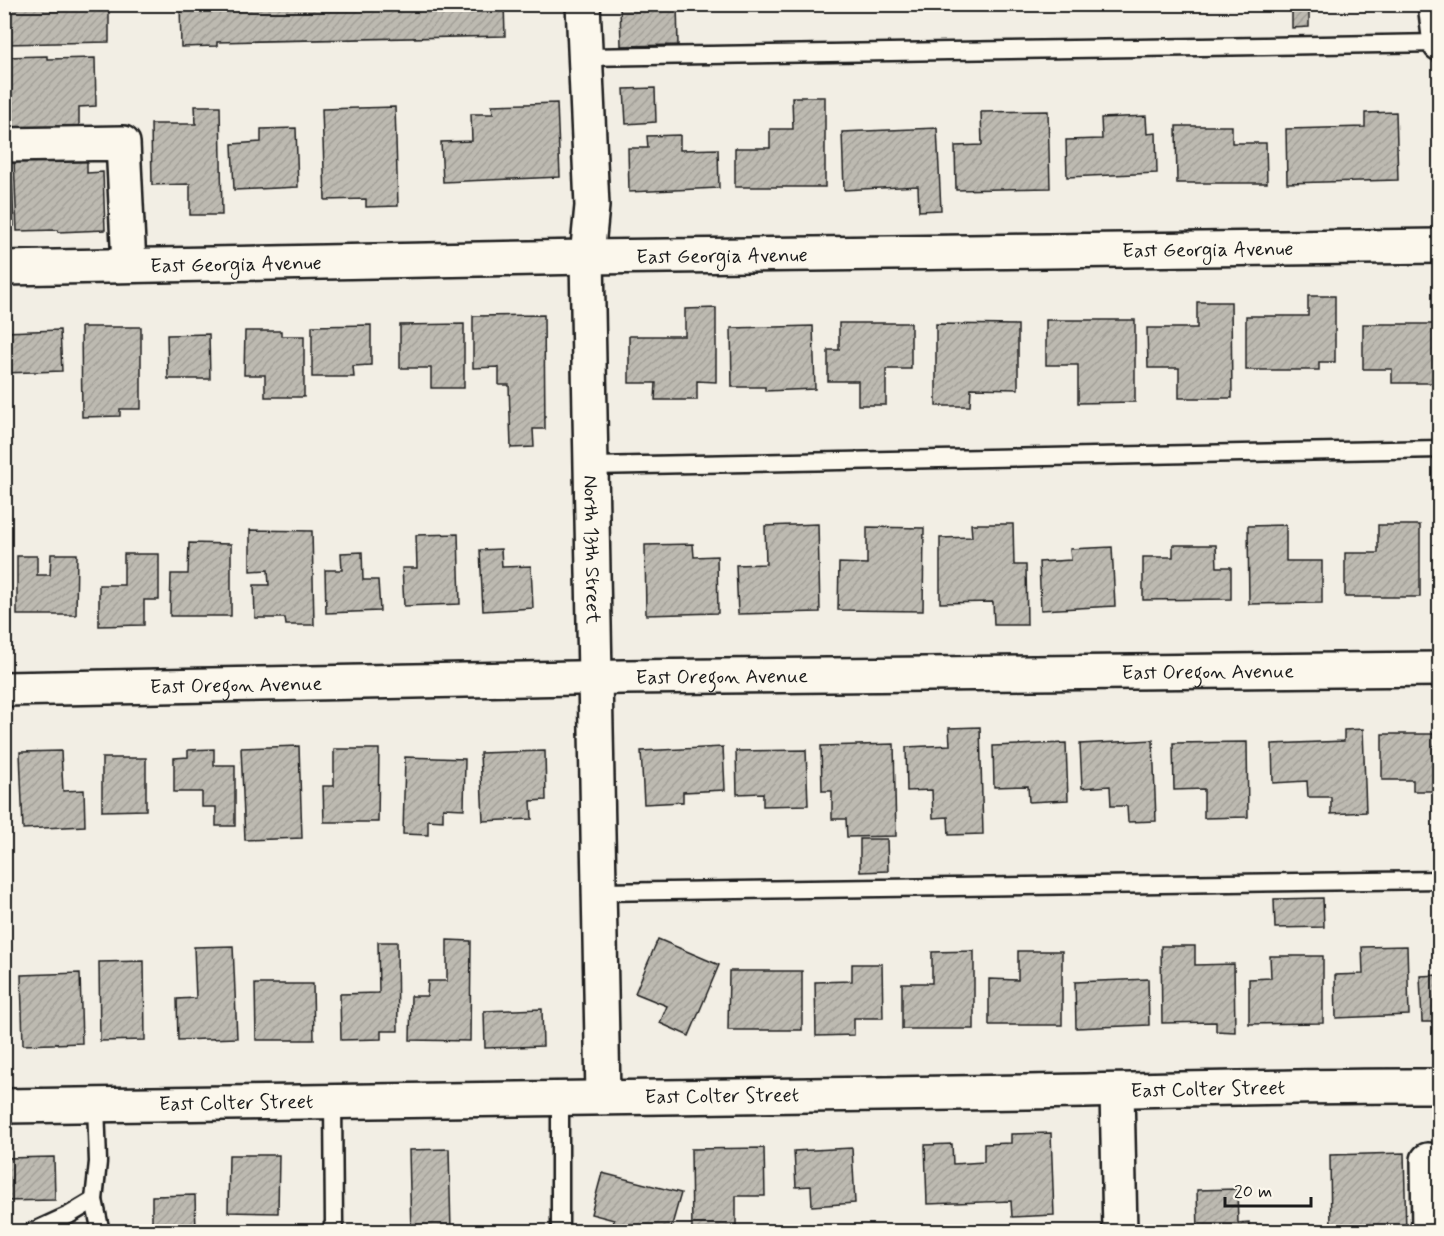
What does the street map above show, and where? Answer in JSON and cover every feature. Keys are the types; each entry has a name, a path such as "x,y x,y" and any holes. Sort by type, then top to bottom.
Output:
{"street":[{"name":"North 13th Street","path":"583,4 592,206 587,257 603,1096"},
{"path":"1435,4 1440,43"},
{"path":"4,145 123,143 129,265"},
{"name":"East Georgia Avenue","path":"4,268 587,257 1440,246"},
{"name":"East Oregon Avenue","path":"4,689 594,677 1440,669"},
{"name":"East Colter Street","path":"4,1106 1440,1086"},
{"path":"1117,1091 1120,1232"},
{"path":"1428,1160 1429,1232"}],"lane":[{"path":"585,57 1440,43"},
{"path":"591,466 1440,449"},
{"path":"599,892 1440,880"},
{"path":"560,1097 560,1232"},
{"path":"333,1101 335,1229"},
{"path":"96,1104 98,1162 94,1200 101,1232"},
{"path":"32,1232 69,1215 94,1200"}],"building":[{"path":"4,4 109,4 109,42 4,44"},
{"path":"180,4 504,4 505,36 217,42 217,46 181,47"},
{"path":"620,4 677,4 678,45 621,46"},
{"path":"1292,4 1309,4 1309,27 1292,28"},
{"path":"47,56 47,59 95,58 96,106 79,107 79,127 4,128 4,57"},
{"path":"655,88 656,122 626,124 624,89"},
{"path":"792,97 825,97 825,187 735,187 735,148 770,148 770,129 793,129"},
{"path":"557,103 560,177 443,182 441,142 472,141 471,114 493,114 492,105"},
{"path":"195,106 220,106 222,215 190,215 190,184 152,185 151,124 196,124"},
{"path":"395,107 398,206 366,207 366,199 325,200 322,109"},
{"path":"1048,111 1050,188 956,190 955,146 982,145 981,112"},
{"path":"1396,112 1398,180 1287,183 1286,129 1365,127 1365,113"},
{"path":"1146,116 1147,134 1156,133 1157,173 1067,177 1066,140 1102,139 1101,118"},
{"path":"1176,126 1232,126 1232,143 1266,143 1267,183 1177,183"},
{"path":"296,128 298,187 234,190 232,144 261,142 261,129"},
{"path":"937,128 941,210 919,211 918,186 844,190 842,132"},
{"path":"680,135 680,150 718,149 719,188 629,192 628,148 648,148 647,136"},
{"path":"87,159 87,173 103,172 105,230 17,231 14,161"},
{"path":"12,177 14,226 4,226 4,178"},
{"path":"1308,296 1335,296 1335,362 1319,362 1319,370 1246,370 1246,316 1308,316"},
{"path":"1197,302 1231,302 1232,398 1179,398 1179,368 1148,368 1147,328 1197,328"},
{"path":"716,308 716,382 697,381 697,400 655,400 656,383 629,383 629,336 685,336 685,309"},
{"path":"544,315 545,429 533,429 534,447 511,448 509,385 499,385 499,367 473,368 473,316"},
{"path":"1046,320 1135,320 1135,402 1078,403 1078,365 1046,365"},
{"path":"839,323 911,323 911,369 886,369 886,405 858,405 858,381 828,381 828,350 839,350"},
{"path":"464,324 464,388 431,388 431,368 400,368 400,325"},
{"path":"936,324 1018,325 1018,389 971,388 970,406 936,406"},
{"path":"1363,324 1436,324 1435,383 1392,383 1392,369 1363,369"},
{"path":"371,325 371,365 353,366 354,377 312,377 312,326"},
{"path":"813,326 815,389 765,391 765,387 732,387 731,328"},
{"path":"81,327 141,327 141,409 120,409 120,416 82,417"},
{"path":"60,330 62,371 4,373 4,332"},
{"path":"245,331 281,331 281,336 304,336 304,397 265,397 265,375 244,375"},
{"path":"209,334 210,379 168,379 167,335"},
{"path":"818,524 820,612 738,614 736,565 766,564 765,526"},
{"path":"971,524 1013,524 1014,565 1026,565 1027,625 994,625 993,602 940,603 940,538 972,537"},
{"path":"1286,525 1286,561 1322,561 1322,603 1249,604 1248,526"},
{"path":"1378,525 1420,525 1420,597 1345,597 1345,553 1378,553"},
{"path":"867,527 924,528 923,611 838,610 839,563 867,564"},
{"path":"250,530 312,531 314,625 286,625 285,618 255,618 254,585 269,585 268,570 250,571"},
{"path":"458,534 460,604 404,606 402,568 417,568 416,535"},
{"path":"189,543 231,544 231,616 170,616 171,574 188,574"},
{"path":"693,544 694,557 717,556 718,613 646,615 645,545"},
{"path":"1173,545 1216,545 1217,567 1231,567 1231,599 1143,600 1143,557 1173,557"},
{"path":"1112,547 1115,606 1041,610 1039,562 1071,560 1070,549"},
{"path":"501,549 502,567 531,566 533,608 483,611 480,550"},
{"path":"362,552 363,580 378,580 380,611 326,613 325,570 342,570 341,553"},
{"path":"51,554 77,554 76,615 17,615 17,556 37,556 37,575 50,575"},
{"path":"124,554 159,554 159,600 144,600 144,625 99,626 99,585 124,585"},
{"path":"980,727 983,834 949,835 948,817 933,818 932,790 907,791 906,747 950,745 949,728"},
{"path":"1363,729 1366,812 1331,814 1331,797 1308,797 1307,781 1273,783 1272,744 1344,741 1344,730"},
{"path":"1382,734 1440,734 1440,791 1413,791 1413,780 1382,780"},
{"path":"1153,740 1156,821 1128,822 1127,806 1111,806 1110,786 1082,788 1080,744"},
{"path":"1247,742 1248,817 1204,818 1204,789 1174,790 1173,743"},
{"path":"1066,743 1068,800 1029,802 1028,786 994,787 993,746"},
{"path":"894,744 896,836 847,837 846,819 832,819 832,791 822,791 821,746"},
{"path":"299,746 302,838 245,840 241,748"},
{"path":"723,747 725,790 683,792 683,802 644,804 641,751"},
{"path":"214,749 214,765 235,765 235,826 216,826 216,807 202,807 202,792 174,792 174,758 188,757 188,750"},
{"path":"334,749 379,749 378,822 324,822 323,786 334,786"},
{"path":"806,750 808,805 763,806 763,793 737,794 736,751"},
{"path":"61,751 63,791 84,790 85,826 23,829 20,752"},
{"path":"545,751 546,800 531,801 532,819 483,821 480,753"},
{"path":"405,757 465,759 464,809 443,808 443,821 428,820 428,835 403,834"},
{"path":"102,758 146,758 146,810 102,811"},
{"path":"5,801 5,852 4,852"},
{"path":"860,839 887,839 888,871 860,872"},
{"path":"1323,898 1324,927 1275,928 1274,899"},
{"path":"658,939 719,965 689,1036 660,1023 667,1006 635,993"},
{"path":"447,940 471,941 470,1041 410,1040 411,996 427,996 428,981 447,981"},
{"path":"378,942 397,942 398,1031 381,1031 381,1039 341,1040 340,994 379,993"},
{"path":"233,946 237,1038 178,1040 177,999 196,998 194,947"},
{"path":"1161,946 1195,946 1195,965 1234,964 1235,1032 1216,1031 1216,1022 1162,1023"},
{"path":"1407,946 1409,1015 1336,1018 1335,975 1363,974 1362,947"},
{"path":"974,951 974,1029 902,1029 902,983 932,983 932,952"},
{"path":"1018,951 1062,951 1062,1025 989,1025 989,979 1018,980"},
{"path":"1270,956 1323,956 1323,1023 1249,1024 1249,979 1271,978"},
{"path":"144,961 145,1040 100,1041 99,962"},
{"path":"852,964 882,964 883,1018 854,1018 854,1035 816,1036 815,982 852,981"},
{"path":"729,971 802,971 802,1030 728,1030"},
{"path":"80,973 82,1043 23,1045 21,975"},
{"path":"1440,975 1440,1022 1422,1022 1420,976"},
{"path":"1148,979 1149,1025 1076,1028 1075,982"},
{"path":"255,984 313,984 314,1040 256,1040"},
{"path":"542,1009 543,1046 485,1048 484,1011"},
{"path":"4,1014 9,1014 9,1050 4,1050"},
{"path":"1051,1133 1054,1215 1012,1217 1011,1201 927,1204 925,1145 952,1144 953,1164 984,1162 984,1144 1011,1143 1011,1134"},
{"path":"764,1148 765,1196 736,1196 736,1232 692,1232 691,1149"},
{"path":"852,1148 855,1203 812,1206 811,1186 796,1187 794,1151"},
{"path":"449,1149 451,1232 411,1232 409,1150"},
{"path":"1404,1153 1406,1232 1331,1232 1330,1155"},
{"path":"229,1155 279,1155 278,1213 228,1212"},
{"path":"54,1157 55,1200 4,1201 4,1158"},
{"path":"602,1173 681,1193 670,1232 611,1232 614,1220 591,1214"},
{"path":"1237,1189 1238,1223 1249,1222 1249,1232 1198,1232 1197,1190"},
{"path":"195,1195 196,1232 152,1232 152,1196"},
{"path":"1030,1228 1030,1232 985,1232 985,1229"}]}
